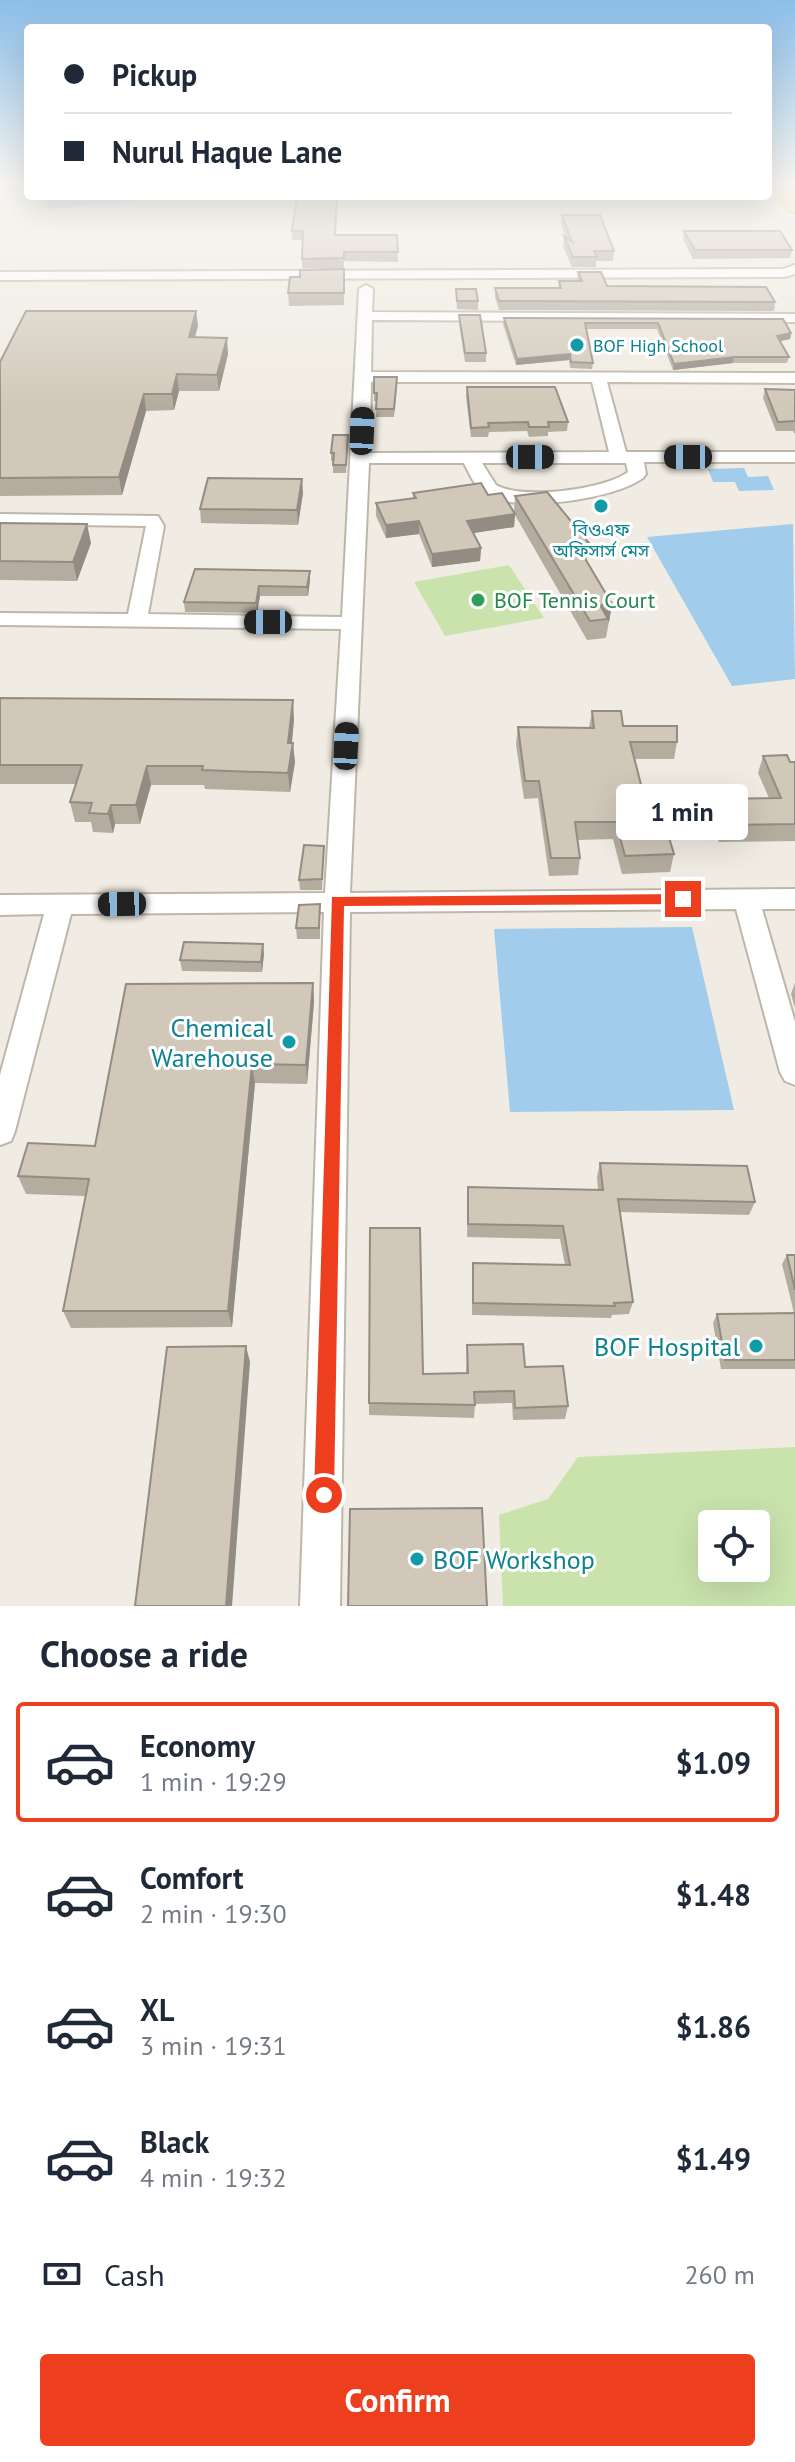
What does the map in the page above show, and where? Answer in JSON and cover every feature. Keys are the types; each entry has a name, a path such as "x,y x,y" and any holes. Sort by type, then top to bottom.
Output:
{"street":[{"path":"0,276 370,282 784,273 795,269"},
{"path":"320,1606 337,901 370,282"},
{"path":"366,316 795,318"},
{"path":"363,377 795,378"},
{"path":"470,457 493,492 519,498 619,485 637,474 626,457 598,377"},
{"path":"361,458 795,457"},
{"path":"0,519 152,520 155,526 138,614 140,620"},
{"path":"0,619 352,623"},
{"path":"746,899 795,1072"},
{"path":"0,905 795,899"},
{"path":"0,1131 60,905"}],"green space":[{"name":"BOF Tennis Court","path":"509,565 544,618 445,636 414,582"},
{"path":"795,1447 795,1606 503,1606 499,1515 548,1499 578,1457"}],"water":[{"path":"744,468 748,477 768,476 774,490 739,491 735,482 713,482 708,469"},
{"path":"793,524 795,679 732,686 647,537"},
{"path":"692,927 734,1110 510,1112 494,929"}],"building":[{"path":"302,256 344,256 344,258 302,259"},
{"path":"344,269 344,293 288,293 290,277 300,277 300,270"},
{"path":"578,272 601,272 607,286 766,287 775,302 499,301 495,288 561,288 559,281 582,281"},
{"path":"456,289 476,289 478,301 457,301"},
{"path":"26,311 196,311 189,337 227,338 217,375 177,374 172,394 144,394 119,477 0,478 0,362"},
{"path":"459,315 480,315 486,353 465,353"},
{"path":"504,318 783,319 791,333 777,336 789,357 734,357 674,364 658,323 585,323 593,363 571,362 570,354 517,359"},
{"path":"374,377 397,377 394,409 376,409"},
{"path":"467,387 555,387 568,422 548,422 549,427 529,427 528,422 488,423 489,427 471,428"},
{"path":"765,389 795,390 795,421 778,422"},
{"path":"333,435 348,435 346,465 333,465"},
{"path":"208,478 302,479 297,510 200,509"},
{"path":"481,483 488,495 502,493 515,514 467,521 481,548 432,554 419,521 386,525 376,503 416,498 413,493"},
{"path":"547,492 589,543 577,545 612,604 600,605 608,619 590,621 515,496"},
{"path":"0,523 87,524 73,562 0,561"},
{"path":"195,569 310,571 307,587 259,586 256,603 184,602"},
{"path":"0,698 293,700 288,743 293,743 288,773 202,770 203,766 147,766 136,805 111,805 108,814 89,813 92,803 70,802 82,765 0,765"},
{"path":"592,711 621,711 623,726 677,726 677,742 630,742 645,800 781,798 763,756 787,755 790,762 795,762 795,824 723,825 722,820 664,821 674,854 625,856 616,822 575,822 580,858 551,858 539,781 525,781 518,727 594,728"},
{"path":"304,845 324,846 322,879 299,880"},
{"path":"320,904 319,928 296,928 299,905"},
{"path":"184,942 263,944 261,962 180,960"},
{"path":"313,983 306,1065 252,1064 228,1311 63,1311 89,1179 18,1176 28,1143 95,1146 126,984"},
{"path":"600,1163 747,1166 755,1202 618,1199 633,1302 614,1303 615,1306 473,1303 473,1263 570,1265 563,1226 468,1224 468,1187 603,1190"},
{"path":"370,1228 420,1228 423,1374 468,1373 467,1345 523,1344 525,1367 563,1366 568,1406 515,1408 514,1391 474,1392 475,1405 369,1403"},
{"path":"787,1255 795,1255 795,1290"},
{"name":"BOF Hospital","path":"795,1313 795,1360 725,1360 717,1314"},
{"path":"246,1346 226,1606 135,1606 167,1347"},
{"name":"BOF Workshop","path":"482,1508 487,1606 348,1606 350,1509"}],"place":[{"name":"BOF High School","path":"577,345"},
{"name":"বিওএফ অফিসার্স মেস","path":"601,506"},
{"name":"BOF Tennis Court","path":"478,600"},
{"name":"Chemical Warehouse","path":"289,1042"},
{"name":"BOF Hospital","path":"756,1346"},
{"name":"BOF Workshop","path":"417,1559"}],"route":[{"path":"324,1495 337,901 683,899"}]}
